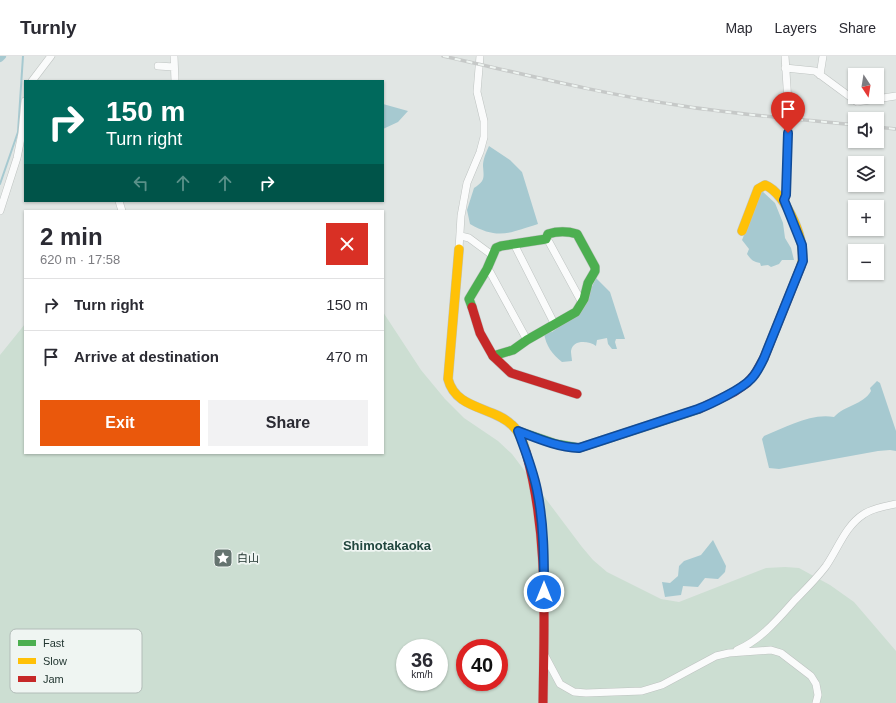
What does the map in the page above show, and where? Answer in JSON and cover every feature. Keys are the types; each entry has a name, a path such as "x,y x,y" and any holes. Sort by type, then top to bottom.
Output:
{"street":[{"path":"33,80 51,56"},
{"path":"174,56 175,80"},
{"path":"480,56 477,92 484,121 484,137 480,152 467,183 461,216 461,236 448,379 451,390 457,397 505,419 518,431 546,442 564,447 579,448 698,409 745,385 758,370 764,358 803,261 802,245 784,200 777,191 767,185 761,186 758,189 742,231"},
{"path":"784,200 786,195 789,118 785,56"},
{"path":"820,75 823,56"},
{"path":"158,66 174,66"},
{"path":"785,68 815,71 857,102 896,96"},
{"path":"0,211 17,158 22,133 24,112"},
{"path":"493,356 513,350 527,340 555,325 576,312 582,301 588,283 595,272 595,267 577,234 556,231 548,234 546,239"},
{"path":"461,236 469,238 492,255"},
{"path":"546,239 496,248 487,269 469,299 480,334 493,356 511,373 577,394"},
{"path":"546,239 582,301"},
{"path":"514,244 555,325"},
{"path":"487,269 527,340"},
{"path":"518,431 537,489 541,513 544,562 543,703"},
{"path":"729,653 745,646 762,635 826,566 853,524 864,514 883,506 896,504"},
{"path":"543,652 560,684 574,692 586,693 642,691 662,685 716,656 729,653 771,650 782,653 811,676 816,684 818,695 816,703"}],"green space":[{"path":"384,314 421,370 445,399 464,418 498,441 512,454 582,547 593,560 607,572 661,599 679,602 766,568 799,568 830,585 854,602 896,651 896,703 0,703 0,355 24,325 24,454 384,454"}],"water":[{"path":"384,104 408,111 398,122 384,129"},
{"path":"489,146 510,160 522,172 538,224 511,232 496,233 488,232 470,224 467,210 474,188 483,179 483,166"},
{"path":"762,191 775,203 783,223 785,238 791,248 794,260 782,260 779,264 771,267 768,265 761,266 760,263 751,259 747,254 749,249 742,240"},
{"path":"596,278 610,292 625,339 616,339 615,342 617,349 612,349 608,344 607,338 597,340 596,346 586,342 575,344 571,351 572,361 562,362 550,349 546,342 544,333 552,332 580,312"},
{"path":"877,381 880,383 896,431 896,451 878,451 779,469 769,468 762,439 764,436 807,419 825,416 834,417 838,413 868,396 871,391 870,388"},
{"path":"713,540 726,566 725,572 718,579 705,578 698,587 683,586 681,595 665,597 662,582 670,583 678,576 679,566 684,561 701,555"}],"waterway":[{"path":"0,184 18,132 23,56"}],"railway":[{"path":"443,56 623,96 726,112 848,124"},
{"path":"884,128 896,129"}],"traffic: fast":[{"path":"472,307 469,299 487,269 496,248 501,246 546,239 548,234 555,232 573,233 577,234 595,267 595,271 588,283 584,299 576,312 527,340 513,350 493,356"},
{"path":"518,431 556,444 579,448 699,409"}],"traffic: slow":[{"path":"742,231 758,189 765,185 781,198 794,221 802,246 803,257 801,266"},
{"path":"459,249 448,379 452,389 459,397 466,402 495,414 512,425 519,434 526,452"}],"traffic: jam":[{"path":"699,409 734,392 747,383 755,374 764,358 801,266"},
{"path":"472,307 480,333 493,356 511,373 577,394"},
{"path":"526,452 533,483 542,546 544,577 543,703"}],"place":[{"name":"白山","path":"223,558"}],"district":[{"name":"Shimotakaoka","path":"387,545"}],"route":[{"path":"544,592 541,513 537,489 518,431 546,442 564,447 579,448 712,404 728,393 745,385 750,380 758,370 764,358 803,261 802,245 784,200 786,195 788,133"}]}
